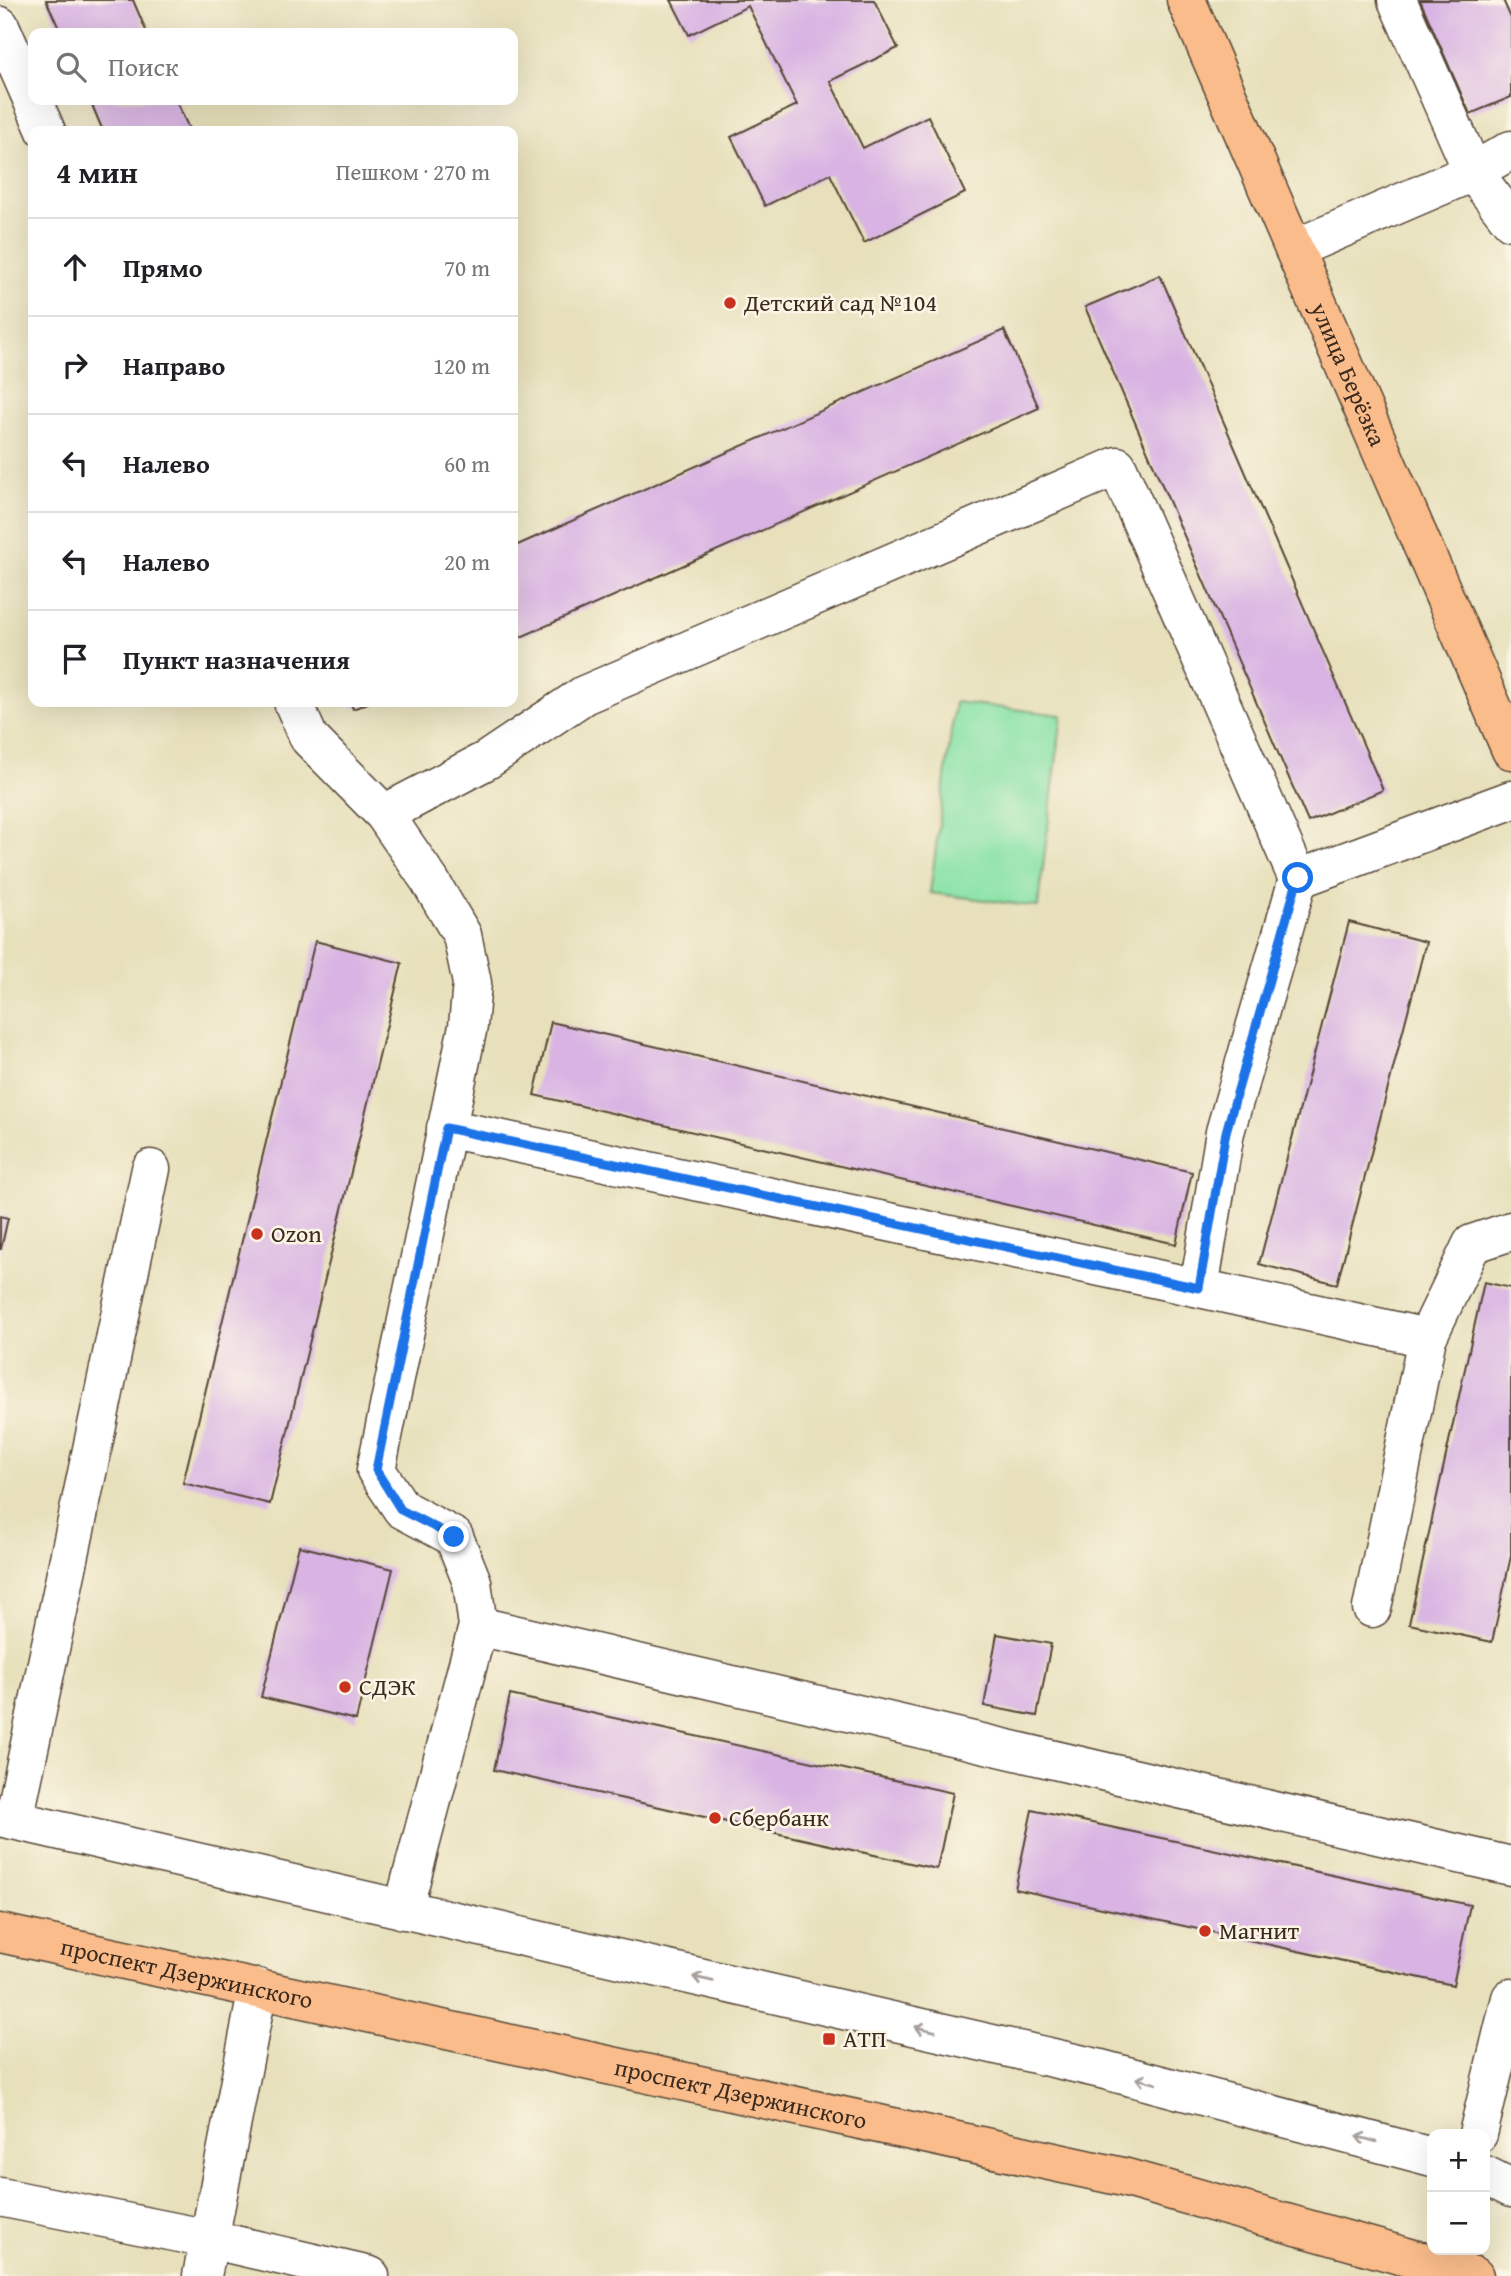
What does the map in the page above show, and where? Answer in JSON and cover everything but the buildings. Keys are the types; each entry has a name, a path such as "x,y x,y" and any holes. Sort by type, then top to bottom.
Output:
{"main road":[{"name":"улица Берёзка","path":"1186,0 1511,750"},
{"name":"проспект Дзержинского","path":"0,1933 1123,2178 1474,2276"}],"street":[{"path":"1397,0 1473,172 1511,221"},
{"path":"0,26 28,90"},
{"path":"35,105 44,126"},
{"path":"1294,250 1473,172 1511,150"},
{"path":"384,814 486,760 584,695 1117,466 1298,878 1226,1132 1199,1288"},
{"path":"295,707 309,737 384,814 430,881 462,935 472,983 468,1026 376,1470 401,1510 454,1537 472,1582 478,1626 402,1910"},
{"path":"1298,878 1511,800"},
{"path":"446,1128 1427,1338"},
{"path":"151,1169 7,1818 1101,2069 1427,2156"},
{"path":"1372,1608 1427,1338 1472,1244 1511,1231"},
{"path":"478,1626 1511,1866"},
{"path":"202,2276 258,1988"},
{"path":"1479,2129 1511,1998"},
{"path":"1490,2178 1511,2189"},
{"path":"0,2197 209,2239 370,2276"}],"green space":[{"path":"955,702 1062,715 1038,907 930,893"}],"place":[{"name":"Детский сад №104","path":"730,303"},
{"name":"Ozon","path":"257,1234"},
{"name":"СДЭК","path":"345,1687"},
{"name":"Сбербанк","path":"715,1818"},
{"name":"Магнит","path":"1205,1931"},
{"name":"АТП","path":"829,2039"}],"route":[{"path":"454,1537 401,1510 376,1470 446,1128 1199,1288 1226,1132 1298,878"}]}
